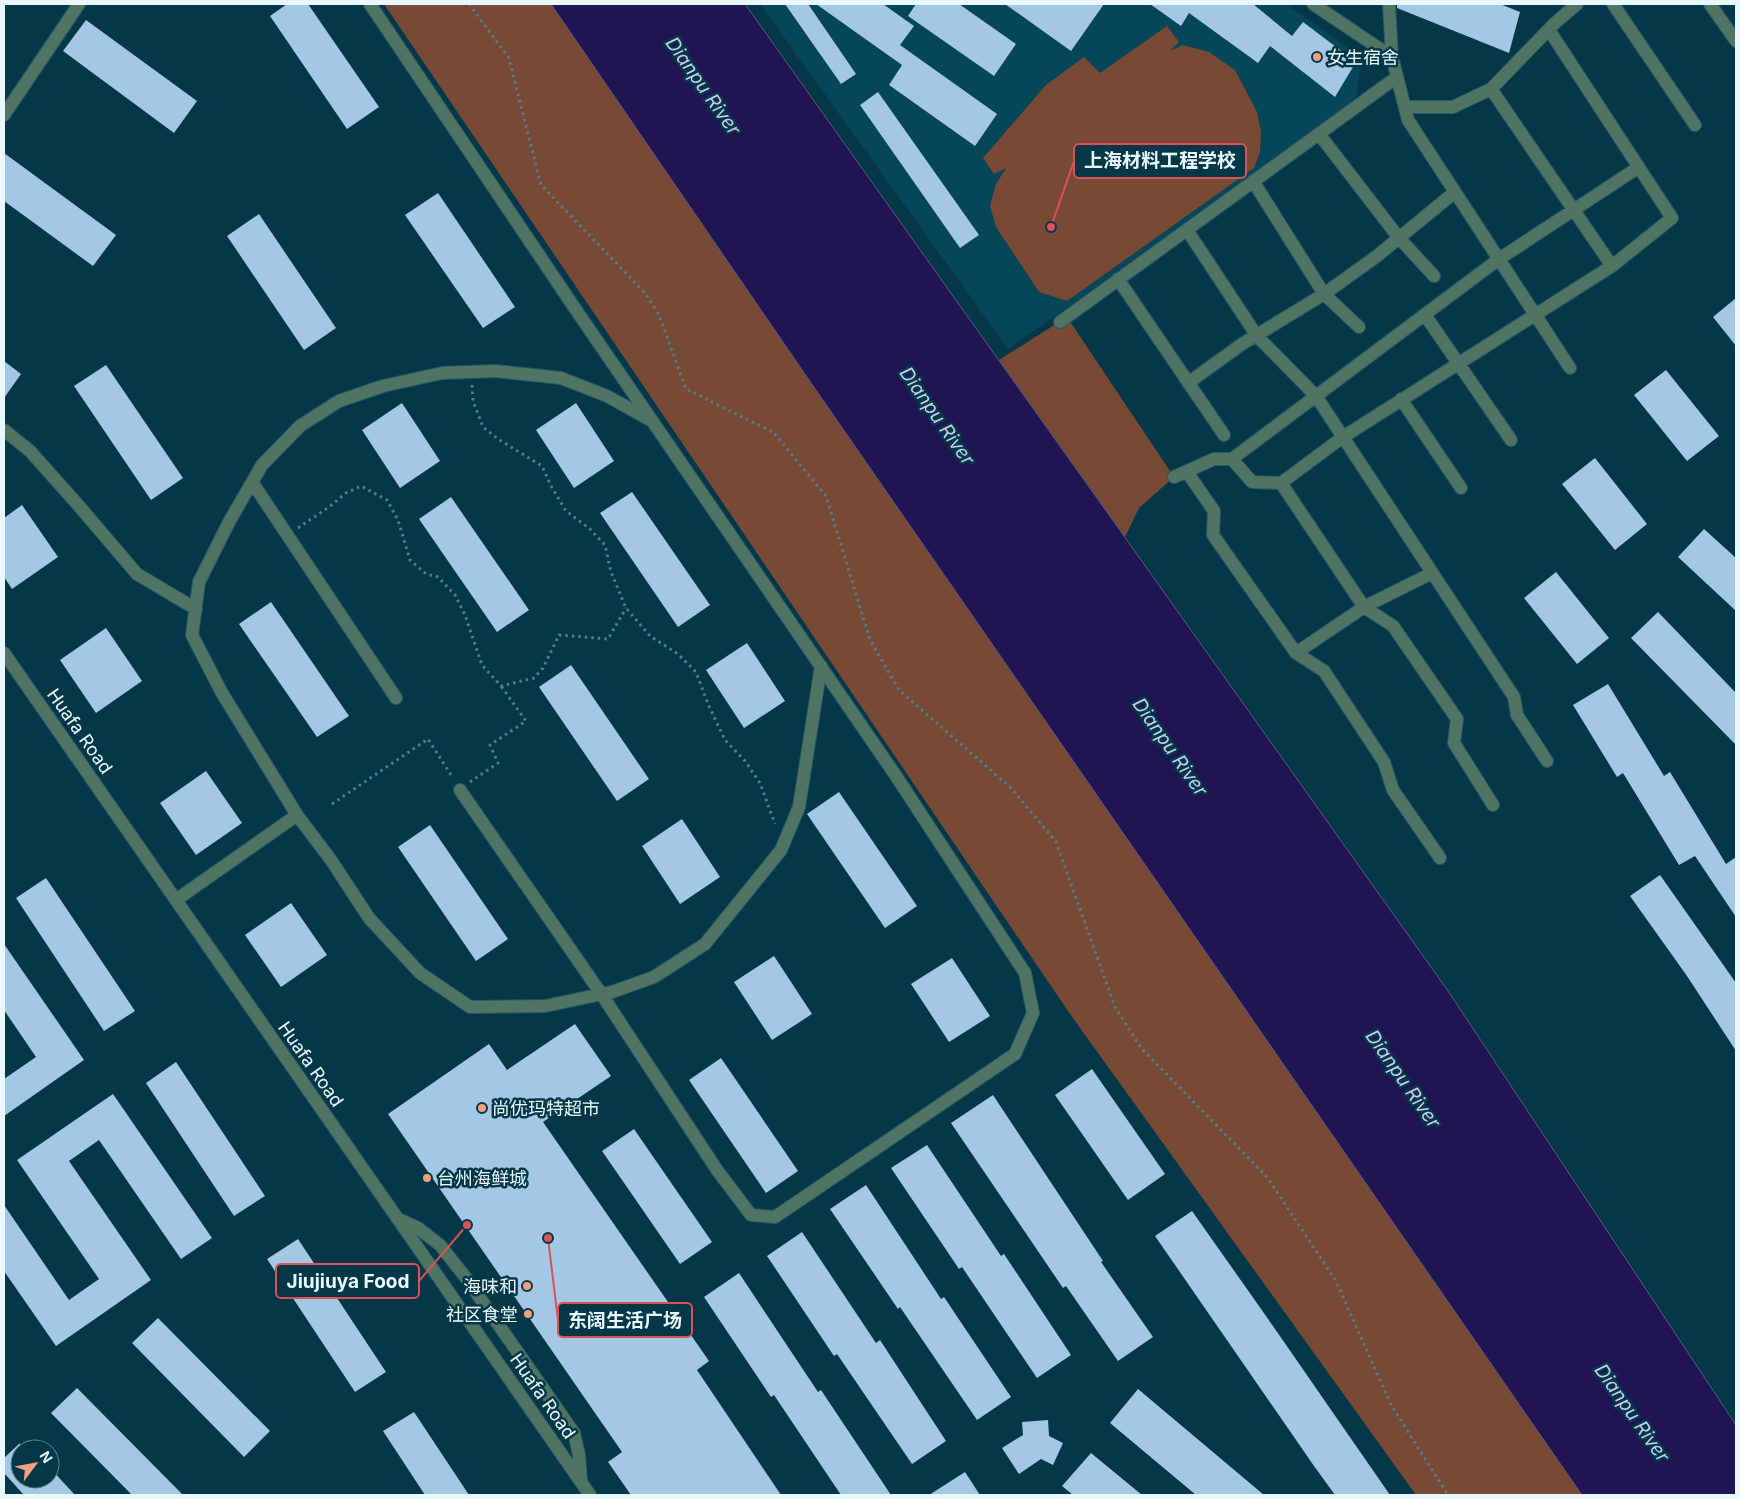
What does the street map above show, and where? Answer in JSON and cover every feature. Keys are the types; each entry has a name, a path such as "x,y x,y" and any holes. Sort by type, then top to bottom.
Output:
{"street":[{"path":"4,115 79,4"},
{"path":"370,4 574,307 896,776 1025,973 1033,1013 1014,1054 775,1217 751,1215 718,1170 602,995 460,790"},
{"path":"1313,4 1392,57"},
{"path":"1389,4 1392,57 1408,120 1570,368"},
{"path":"1405,107 1453,107 1491,89 1577,4"},
{"path":"1613,4 1694,125"},
{"path":"1710,4 1736,41"},
{"path":"1232,459 1252,482 1281,483 1343,437 1612,266 1672,218 1549,30"},
{"path":"1060,322 1397,77"},
{"path":"1491,89 1612,266"},
{"path":"1319,134 1399,238 1434,276"},
{"path":"1174,477 1214,459 1232,459 1499,259 1639,167"},
{"path":"1254,182 1324,294 1358,328"},
{"path":"1188,383 1257,336 1324,294 1399,238 1455,192"},
{"path":"1187,230 1257,336 1316,396 1514,697 1517,715 1547,761"},
{"path":"1118,280 1224,435"},
{"path":"1425,315 1511,440"},
{"path":"654,422 607,396 561,378 495,371 442,373 382,386 339,401 300,426 262,465 199,582 192,635 222,693 297,816 376,925 420,974 470,1008 544,1006 602,995 654,977 705,944 781,850 799,807 821,666"},
{"path":"1401,399 1461,488"},
{"path":"4,430 30,451 137,574 196,609"},
{"path":"1186,472 1214,511 1213,535 1296,653 1324,671 1384,762 1393,790 1440,858"},
{"path":"252,482 396,698"},
{"path":"1281,483 1364,607 1393,626 1457,719 1454,744 1493,805"},
{"path":"1296,653 1364,607 1432,573"},
{"name":"Huafa Road","path":"4,652 590,1495"},
{"path":"176,900 297,816"},
{"path":"398,1219 418,1228 440,1245 466,1278 569,1424 576,1440 581,1481"}],"path":[{"path":"469,4 509,58 541,185 646,294 659,315 686,389 774,433 826,496 870,640 899,690 1011,788 1056,842 1115,1007 1141,1048 1267,1177 1336,1281 1391,1405 1448,1495"},
{"path":"471,372 473,401 483,427 498,439 542,466 566,511 590,529 605,545 611,572 626,608 650,636 678,654 696,672 708,704 725,740 745,761 760,783 784,842"},
{"path":"288,535 346,493 361,486 387,500 398,520 410,560 426,574 438,577 455,595 465,614 482,665 526,721 490,746 498,762 460,790 428,739 332,804"},
{"path":"500,686 534,678 543,668 559,635 608,639 626,608"}],"shaded area":[{"path":"384,4 551,4 807,377 1582,1495 1416,1495 1070,1014"},
{"path":"760,4 1286,4 1362,58 1355,105 1008,349"},
{"path":"1167,26 1179,42 1170,51 1183,45 1209,52 1235,70 1257,112 1261,132 1260,152 1254,168 1067,301 1039,292 996,227 990,206 996,184 1006,168 994,174 983,158 1046,85 1084,57 1100,73"},
{"path":"1067,317 1174,477 1139,508 1125,537 999,360"}],"water":[{"name":"Dianpu River","path":"551,4 745,4 1448,991 1736,1425 1736,1495 1582,1495 807,377"}],"building":[{"path":"287,4 308,4 379,107 347,129 270,16"},
{"path":"785,4 808,4 856,74 841,84"},
{"path":"816,4 883,4 914,26 900,45 997,114 975,146 889,85 902,65"},
{"path":"916,4 959,4 1016,44 994,76 908,16"},
{"path":"1005,4 1104,4 1071,51"},
{"path":"1150,4 1253,4 1292,36 1303,22 1356,62 1335,97 1270,46 1258,63 1189,13 1181,26"},
{"path":"1397,4 1500,4 1520,12 1509,53 1397,8"},
{"path":"86,20 197,101 174,133 63,51"},
{"path":"878,92 979,235 960,248 860,105"},
{"path":"4,153 116,235 93,266 4,201"},
{"path":"438,193 515,307 483,328 405,215"},
{"path":"259,214 336,328 304,350 227,236"},
{"path":"1736,298 1736,346 1713,317"},
{"path":"4,361 21,374 4,398"},
{"path":"106,365 183,478 151,500 74,386"},
{"path":"1666,370 1719,436 1687,461 1634,395"},
{"path":"402,403 440,461 400,488 362,430"},
{"path":"576,403 614,461 574,488 536,430"},
{"path":"1595,458 1647,524 1615,550 1562,484"},
{"path":"632,492 710,605 678,627 600,513"},
{"path":"451,497 529,610 497,632 419,519"},
{"path":"22,505 58,557 12,589 4,577 4,518"},
{"path":"1704,529 1736,558 1736,611 1678,557"},
{"path":"1556,572 1609,638 1577,664 1524,598"},
{"path":"271,602 349,716 317,737 239,624"},
{"path":"1658,612 1736,693 1736,745 1631,638"},
{"path":"106,628 142,681 96,713 60,660"},
{"path":"747,643 785,701 744,728 706,670"},
{"path":"571,665 649,779 617,801 539,687"},
{"path":"1608,684 1664,776 1670,772 1726,864 1736,857 1736,917 1695,856 1679,865 1623,773 1617,777 1573,705"},
{"path":"206,771 242,823 196,855 160,803"},
{"path":"839,792 917,906 885,928 807,814"},
{"path":"682,819 720,877 680,904 642,846"},
{"path":"430,825 508,939 476,961 398,847"},
{"path":"1660,875 1736,983 1736,1051 1687,976 1630,896"},
{"path":"46,878 135,1011 104,1031 16,898"},
{"path":"291,903 327,955 281,987 245,935"},
{"path":"4,944 84,1060 4,1116 4,1079 36,1057 4,1010"},
{"path":"774,956 812,1014 772,1040 734,982"},
{"path":"952,958 990,1016 949,1042 911,984"},
{"path":"575,1024 611,1076 543,1122 709,1361 697,1370 781,1495 631,1495 608,1462 622,1452 388,1114 489,1044 507,1070"},
{"path":"721,1058 798,1171 766,1193 689,1080"},
{"path":"176,1062 265,1196 234,1216 146,1083"},
{"path":"1092,1069 1165,1174 1128,1200 1055,1095"},
{"path":"113,1094 212,1238 181,1259 99,1140 69,1161 151,1280 56,1346 4,1271 4,1205 69,1300 99,1279 17,1160"},
{"path":"993,1095 1103,1261 1101,1262 1153,1337 1118,1361 1066,1286 1063,1288 951,1123"},
{"path":"634,1129 712,1242 680,1264 602,1151"},
{"path":"927,1145 1001,1256 1004,1254 1071,1355 1037,1378 962,1267 959,1269 891,1168"},
{"path":"866,1185 941,1299 944,1297 1011,1397 977,1420 830,1209"},
{"path":"1192,1211 1390,1495 1335,1495 1314,1466 1155,1236"},
{"path":"802,1232 876,1343 880,1340 946,1441 912,1464 837,1354 834,1356 767,1256"},
{"path":"298,1239 386,1372 355,1392 267,1259"},
{"path":"739,1273 818,1392 821,1390 891,1495 841,1495 774,1395 771,1397 704,1297"},
{"path":"158,1318 270,1431 244,1457 132,1343"},
{"path":"77,1388 183,1495 132,1495 51,1413"},
{"path":"1138,1389 1264,1495 1196,1495 1110,1423"},
{"path":"414,1412 469,1495 425,1495 383,1431"},
{"path":"1048,1420 1049,1436 1063,1443 1053,1465 1041,1459 1019,1474 1002,1448 1023,1435 1022,1422"},
{"path":"10,1452 10,1480 4,1473 4,1458"},
{"path":"1091,1453 1142,1495 1073,1495 1062,1486"},
{"path":"965,1472 980,1495 929,1495"},
{"path":"60,1479 75,1495 24,1495 19,1489 60,1489"}],"place":[{"name":"女生宿舍","path":"1317,57"},
{"name":"上海材料工程学校","path":"1051,227"},
{"name":"尚优玛特超市","path":"482,1108"},
{"name":"台州海鲜城","path":"427,1178"},
{"name":"Jiujiuya Food","path":"467,1225"},
{"name":"东阔生活广场","path":"548,1238"},
{"name":"海味和","path":"527,1286"},
{"name":"社区食堂","path":"528,1314"}]}
